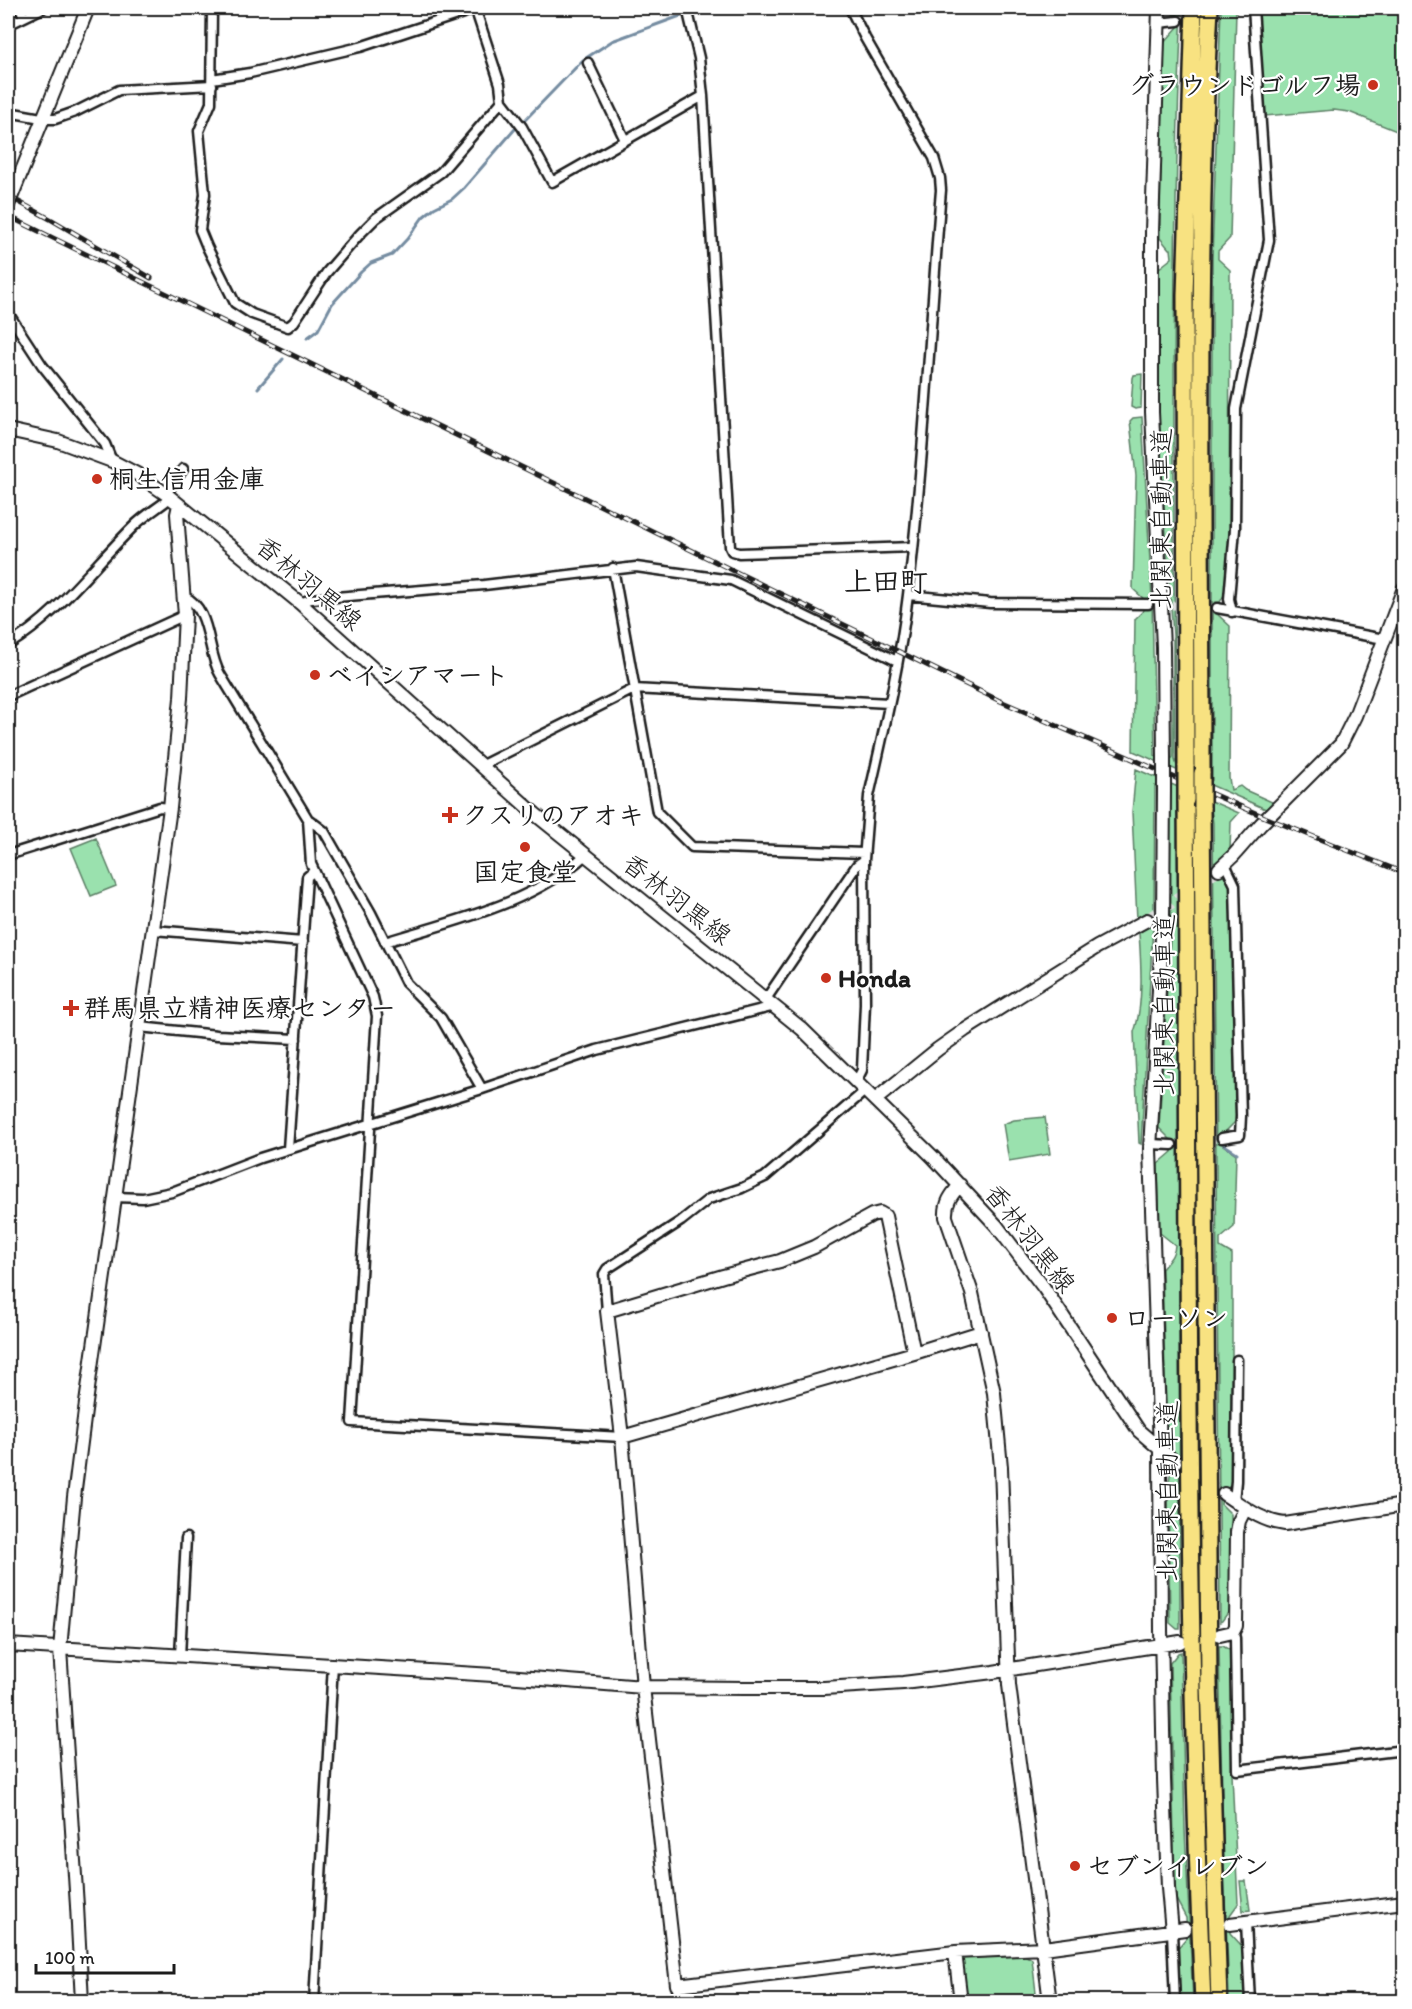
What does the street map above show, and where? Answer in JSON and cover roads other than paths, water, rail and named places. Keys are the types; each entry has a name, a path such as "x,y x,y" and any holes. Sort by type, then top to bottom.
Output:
{"highway":[{"name":"北関東自動車道","path":"1194,8 1185,306 1186,800 1193,1684 1197,1872 1203,2001"},
{"name":"北関東自動車道","path":"1210,8 1203,171 1200,405 1209,1683 1219,2001"}],"street":[{"path":"20,8 24,17"},
{"path":"8,25 43,8"},
{"path":"8,205 88,8"},
{"path":"212,8 211,103 199,130 205,194 200,230 235,303 252,314 288,327 294,322 339,257 360,234 376,218 441,172 502,101"},
{"path":"8,112 42,119 55,119 119,90 212,82 360,47 475,8 501,84 502,101 522,127 552,182 703,96"},
{"path":"687,8 699,58 703,96 730,547 732,551 739,553 913,547"},
{"path":"850,8 934,158 941,184 926,406 908,596 889,703 869,796 864,856 865,1004 862,1070 857,1080"},
{"path":"1159,8 1152,231 1152,443 1163,637 1163,920 1150,1144 1160,1450 1161,1644 1168,1877 1178,1930 1175,2001"},
{"path":"1232,612 1229,599 1234,549 1236,409 1269,240 1253,8"},
{"path":"1158,23 1178,21"},
{"path":"588,63 625,140"},
{"path":"8,313 42,365 105,444 112,461"},
{"name":"香林羽黒線","path":"8,430 58,441 112,461 136,474 171,499 300,603 535,814 771,1002 857,1080 996,1225 1044,1288 1139,1431 1175,1461"},
{"path":"8,645 27,633 78,587 144,515 171,499 183,469"},
{"path":"82,2001 60,1649 74,1497 170,808 181,698 185,615 177,514 171,499"},
{"path":"300,603 311,599 484,585 636,567 732,580 897,661"},
{"path":"614,568 657,812 692,847 864,856"},
{"path":"1222,1138 1240,1135 1241,1116 1235,885 1222,866 1341,744 1355,716 1404,588"},
{"path":"183,596 192,601 201,612 216,667 308,819 324,831 371,913 406,983 441,1018 482,1089"},
{"path":"908,596 990,603 1148,604"},
{"path":"1216,608 1384,639"},
{"path":"8,696 185,615"},
{"path":"482,765 634,689 889,703"},
{"path":"8,855 160,807 170,808"},
{"path":"308,819 311,864 375,1004 378,1032 352,1422 622,1437 981,1332"},
{"path":"385,942 485,910 549,884 567,872 585,855"},
{"path":"114,1197 143,1198 172,1192 288,1149 482,1089 597,1050 771,1002 864,856"},
{"path":"288,1149 308,877 314,871"},
{"path":"875,1100 952,1039 1097,947 1147,920"},
{"path":"153,930 303,942"},
{"path":"139,1027 218,1035 296,1039"},
{"path":"678,2001 643,1687 622,1437 604,1276 607,1269 681,1221 709,1199 742,1188 765,1177 866,1090"},
{"path":"1150,1144 1172,1145"},
{"path":"960,1185 949,1199 945,1211 965,1269 994,1393 1000,1440 1008,1670 1050,2001"},
{"path":"608,1311 780,1261 814,1247 880,1213 885,1216 914,1353"},
{"path":"1237,1360 1234,1501 1238,1527 1237,1621 1233,1632 1235,1638 1237,1770 1404,1750"},
{"path":"1234,1501 1264,1519 1285,1524 1404,1505"},
{"path":"180,1656 186,1538"},
{"path":"1220,1635 1233,1632"},
{"path":"8,1645 333,1664 643,1687 768,1688 903,1683 1008,1670 1180,1642"},
{"path":"314,2001 333,1664"},
{"path":"1230,1924 1404,1902"},
{"path":"1246,1922 1250,2001"},
{"path":"677,1985 955,1953 1044,1948 1178,1930"},
{"path":"955,1953 961,2001"}],"waterway":[{"path":"692,13 710,9 734,8"},
{"path":"525,120 583,60 612,41 683,15"},
{"path":"307,338 318,330 332,304 361,272 371,263 392,255 423,217 434,208 452,199 464,188 515,129"},
{"path":"258,388 283,359"},
{"path":"1223,1144 1237,1153"}],"tunnel":[{"path":"1178,21 1206,8"},
{"path":"1148,604 1217,608"},
{"path":"1147,920 1219,869"},
{"path":"1172,1145 1222,1138"},
{"path":"1175,1462 1224,1494"}],"railway":[{"path":"8,196 151,278"},
{"path":"8,216 998,700 1267,818 1404,873"}],"place":[{"name":"グラウンドゴルフ場","path":"1373,85"},
{"name":"桐生信用金庫","path":"97,479"},
{"name":"ベイシアマート","path":"315,675"},
{"name":"クスリのアオキ","path":"450,815"},
{"name":"国定食堂","path":"525,847"},
{"name":"Honda","path":"826,978"},
{"name":"群馬県立精神医療センター","path":"71,1008"},
{"name":"ローソン","path":"1112,1318"},
{"name":"セブンイレブン","path":"1075,1866"}],"district":[{"name":"上田町","path":"886,581"}]}
